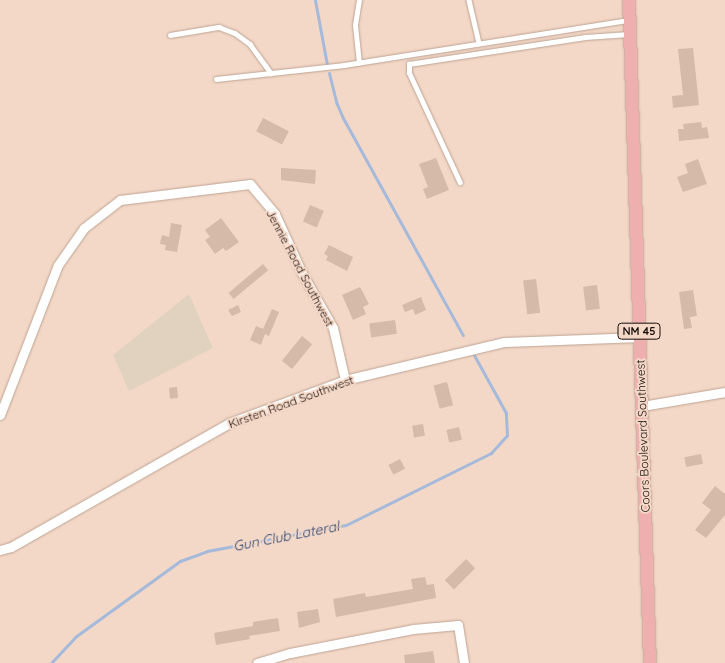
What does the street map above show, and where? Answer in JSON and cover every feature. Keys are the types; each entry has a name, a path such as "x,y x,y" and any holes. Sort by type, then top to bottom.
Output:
{"main road":[{"name":"Coors Boulevard Southwest","path":"629,0 650,663"}],"street":[{"name":"Jennie Road Southwest","path":"0,415 58,265 84,228 120,200 250,184 275,214 302,273 333,328 345,380"},
{"name":"Kirsten Road Southwest","path":"0,550 11,547 229,423 345,380 505,342 640,337"},
{"path":"642,406 725,392"},
{"path":"257,663 290,653 394,633 458,625 464,663"}],"lane":[{"path":"359,0 355,25 359,62"},
{"path":"469,0 479,44"},
{"path":"216,79 359,62 630,20"},
{"path":"170,35 219,27 235,33 250,44 271,73"},
{"path":"460,183 409,73 409,64 585,37 630,34"}],"shaded area":[{"path":"189,294 213,348 129,391 113,355"}],"building":[{"path":"693,48 699,105 673,108 672,96 683,95 678,49"},
{"path":"263,118 289,131 282,145 256,131"},
{"path":"701,122 702,128 707,127 709,138 679,141 678,129 684,129 683,124"},
{"path":"436,158 449,190 427,199 423,189 428,187 419,164"},
{"path":"698,159 707,184 683,192 677,177 688,173 685,164"},
{"path":"281,168 316,170 315,184 281,180"},
{"path":"310,205 324,211 317,227 303,222"},
{"path":"221,218 239,242 226,251 223,248 215,254 205,240 210,237 205,230"},
{"path":"171,223 182,225 177,252 165,250 166,245 160,244 162,235 169,237"},
{"path":"329,245 353,257 347,271 326,260 328,256 324,254"},
{"path":"263,264 268,270 234,299 229,293"},
{"path":"536,279 540,313 527,314 523,281"},
{"path":"597,285 600,309 586,311 583,287"},
{"path":"360,287 369,304 363,307 366,314 353,320 342,295"},
{"path":"693,290 697,316 690,317 692,328 684,329 679,292"},
{"path":"421,297 426,310 415,315 413,309 405,312 402,305"},
{"path":"238,305 241,312 232,316 228,310"},
{"path":"272,309 279,312 269,336 265,334 261,345 250,340 256,326 263,329"},
{"path":"395,320 397,334 371,337 369,324"},
{"path":"302,336 312,344 292,369 282,361"},
{"path":"447,382 453,405 440,409 433,386"},
{"path":"177,387 178,398 170,399 169,388"},
{"path":"423,424 425,436 414,438 412,426"},
{"path":"459,427 462,440 449,443 446,430"},
{"path":"701,454 703,464 686,467 684,457"},
{"path":"400,459 405,469 393,475 388,465"},
{"path":"715,486 725,494 725,515 706,538 695,530 711,510 702,503"},
{"path":"466,559 475,568 454,589 445,580"},
{"path":"425,577 427,585 434,584 436,598 336,617 333,599 365,593 366,597 413,589 411,579"},
{"path":"318,609 320,622 299,628 297,612"},
{"path":"278,618 280,631 249,636 250,639 216,645 214,633 253,626 253,622"},
{"path":"433,651 435,663 405,663 404,655"}],"waterway":[{"name":"Gun Club Lateral","path":"315,0 327,65"},
{"name":"Gun Club Lateral","path":"329,73 337,104 343,118 463,335"},
{"name":"Gun Club Lateral","path":"51,663 75,637 180,561 207,551 346,525 491,453 507,435 506,413 474,355"}]}
